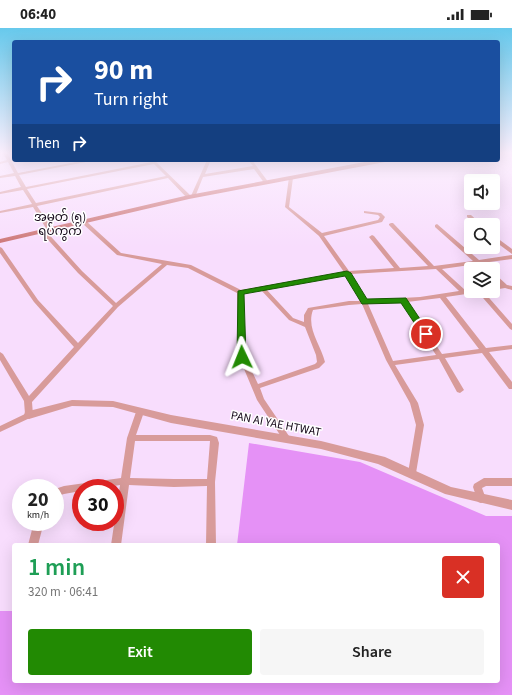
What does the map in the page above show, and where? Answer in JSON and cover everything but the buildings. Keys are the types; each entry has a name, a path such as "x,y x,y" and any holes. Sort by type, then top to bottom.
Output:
{"main road":[{"path":"0,241 191,197 261,184"}],"street":[{"path":"22,184 34,204 46,231 80,272 116,306"},
{"path":"0,193 43,184"},
{"path":"0,212 133,184"},
{"path":"176,184 191,197 198,184"},
{"path":"290,184 287,207 321,235 347,273 364,302 391,363 414,403 420,425 412,473"},
{"path":"321,235 383,219 383,217 378,214 366,212"},
{"path":"84,222 119,254 189,266 240,292 347,273 464,264"},
{"path":"391,224 434,267 463,292"},
{"path":"437,226 479,262 512,257"},
{"path":"372,237 398,269"},
{"path":"500,243 512,252"},
{"path":"0,248 36,301 78,347"},
{"path":"28,401 116,306 166,262"},
{"path":"500,281 505,286"},
{"path":"500,287 505,286 512,288"},
{"path":"262,288 291,319 307,326"},
{"path":"240,292 242,357 261,400 287,439"},
{"path":"256,387 317,366 321,362 307,326 306,316 310,309 349,303 442,296 463,292"},
{"path":"442,296 486,351 512,387"},
{"path":"486,298 512,328"},
{"path":"403,300 441,357 460,390"},
{"path":"391,363 512,347"},
{"path":"0,354 28,401 29,415 0,429"},
{"name":"PAN AI YAE HTWAT","path":"29,415 72,403 113,404 140,412 322,445 381,460 449,491 512,505"},
{"path":"116,543 131,438 140,412"},
{"path":"131,438 214,439 215,443 211,482 211,543"},
{"path":"64,490 125,481 174,483 211,482"},
{"path":"480,499 477,487 484,482 512,482"},
{"path":"34,543 37,531"}],"shaded area":[{"path":"249,443 360,462 486,516 512,516 512,695 0,695 0,611 12,611 12,683 500,683 500,543 237,543"}],"district":[{"name":"အမှတ် (၅) ရပ်ကွက်","path":"60,224"}],"route":[{"path":"242,357 240,292 347,273 364,302 403,300 426,334"}]}
